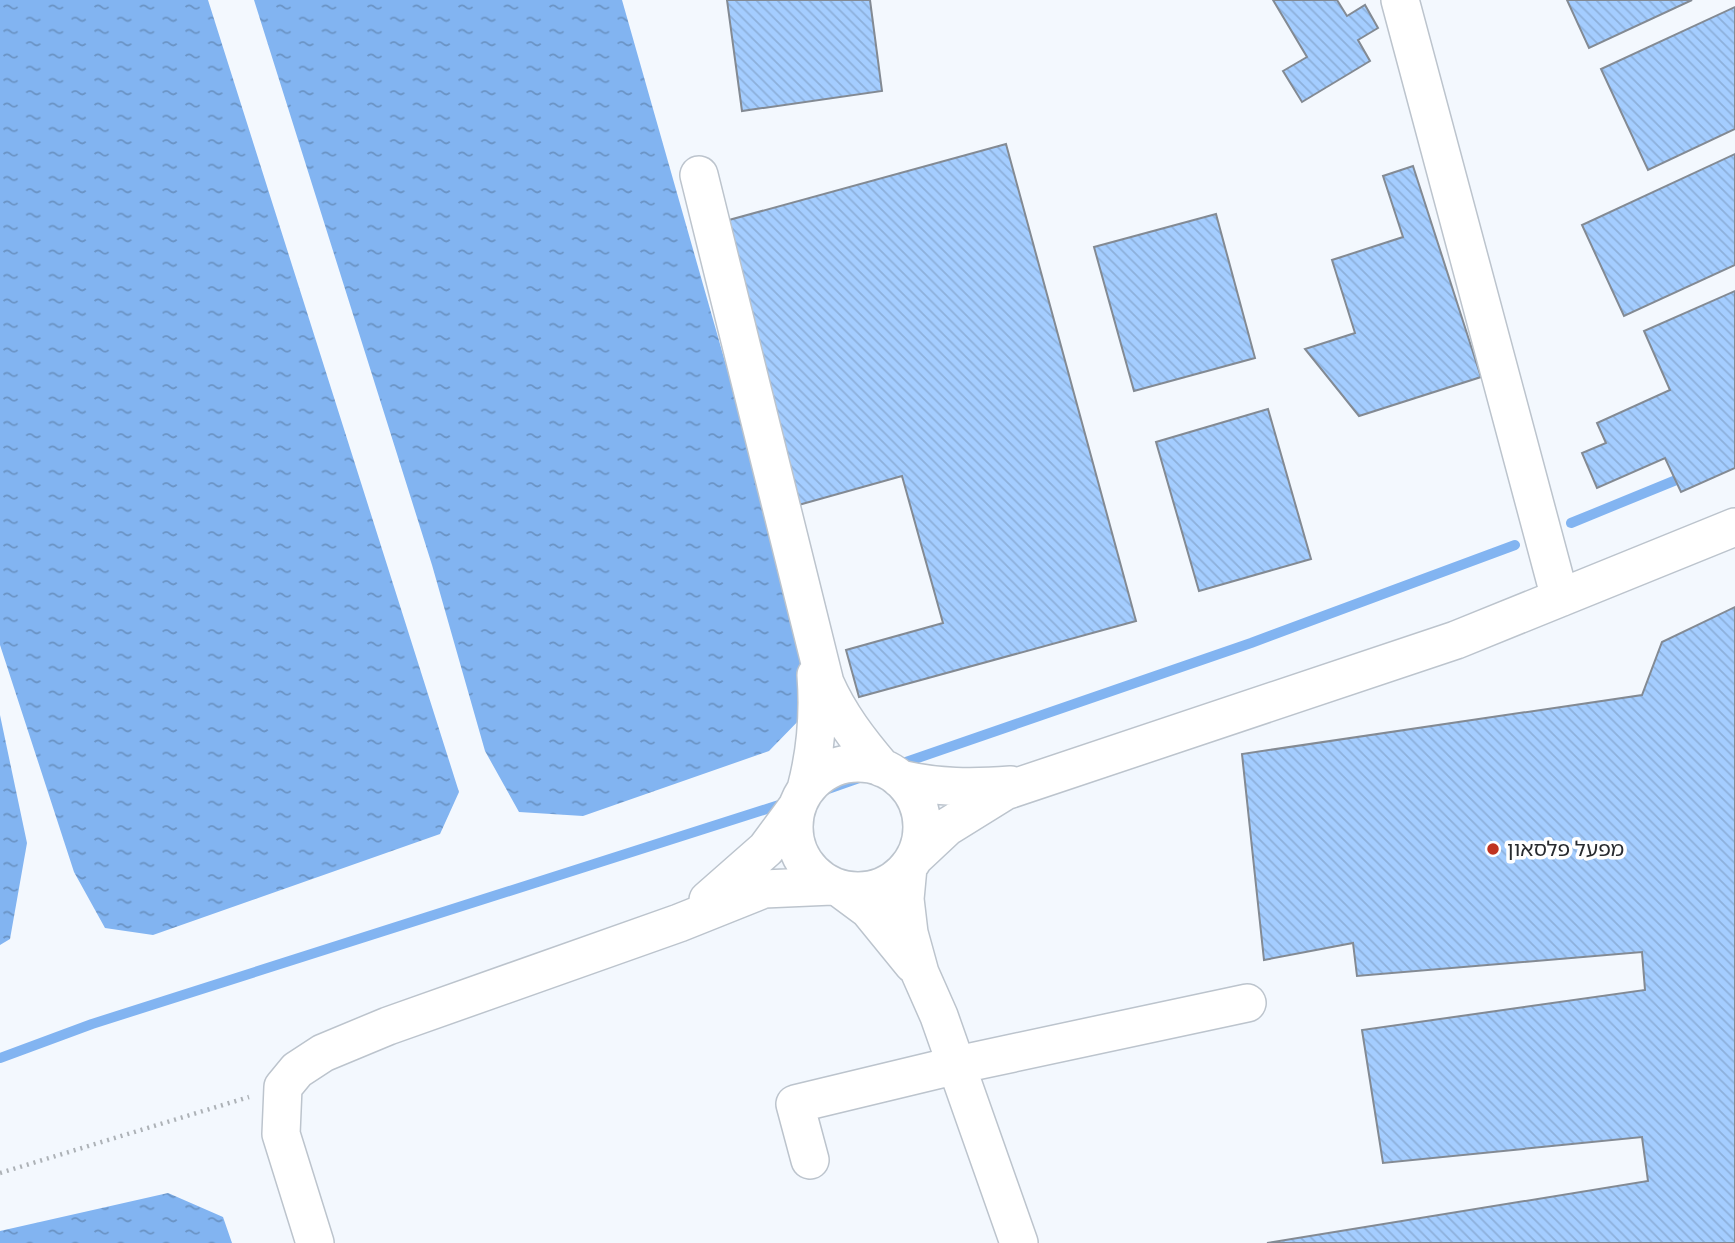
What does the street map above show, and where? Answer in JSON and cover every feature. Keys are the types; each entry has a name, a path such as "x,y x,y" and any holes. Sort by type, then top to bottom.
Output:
{"street":[{"path":"1400,0 1560,598"},
{"path":"699,175 825,683 837,709 862,745 914,795 921,815 922,836 911,862 905,899 909,933 920,973 957,1065 1019,1243"},
{"path":"315,1243 281,1134 283,1087 297,1070 323,1053 388,1026 679,923 764,889 837,888 863,892 884,887 902,875 911,862 947,827 974,808 1005,792 1456,640 1735,527"},
{"path":"814,639 818,699 815,751 794,828 797,849 807,867 823,881 869,910 920,973"},
{"path":"679,923 766,849 822,774 841,765 862,763 929,785 976,787 1012,785 1040,779"},
{"path":"810,1160 795,1104 957,1065 1247,1003"}],"path":[{"path":"0,1173 283,1087"}],"water":[{"path":"0,0 208,0 459,792 440,834 153,935 105,928 74,872 0,645"},
{"path":"254,0 622,0 802,632 806,713 769,751 583,816 519,812 485,751 432,565"},
{"path":"0,715 27,843 10,939 0,945"},
{"path":"168,1193 223,1217 232,1243 0,1243 0,1231"}],"building":[{"path":"727,0 870,0 882,91 742,111"},
{"path":"1273,0 1337,0 1347,16 1365,5 1378,28 1358,40 1370,61 1302,102 1283,71 1307,57"},
{"path":"1567,0 1692,0 1589,48"},
{"path":"1735,7 1735,129 1648,170 1601,69"},
{"path":"1006,144 1136,621 859,697 846,650 943,623 902,476 795,506 718,223"},
{"path":"1735,154 1735,265 1624,316 1582,225"},
{"path":"1413,166 1481,377 1359,416 1305,349 1355,333 1332,260 1403,237 1383,176"},
{"path":"1216,214 1255,358 1134,391 1094,247"},
{"path":"1735,291 1735,468 1681,492 1665,458 1597,488 1582,453 1606,443 1597,423 1670,390 1644,331"},
{"path":"1268,409 1311,559 1199,591 1156,442"},
{"name":"מפעל פלסאון","path":"1735,607 1735,1243 1267,1243 1648,1181 1642,1137 1383,1163 1362,1030 1645,990 1642,952 1357,976 1353,943 1264,960 1242,754 1642,695 1662,642"}],"waterway":[{"path":"1571,523 1686,476"},
{"path":"906,762 1251,643 1515,545"},
{"path":"825,790 862,777"},
{"path":"0,1058 92,1024 779,805"}],"place":[{"name":"מפעל פלסאון","path":"1493,849"}]}
